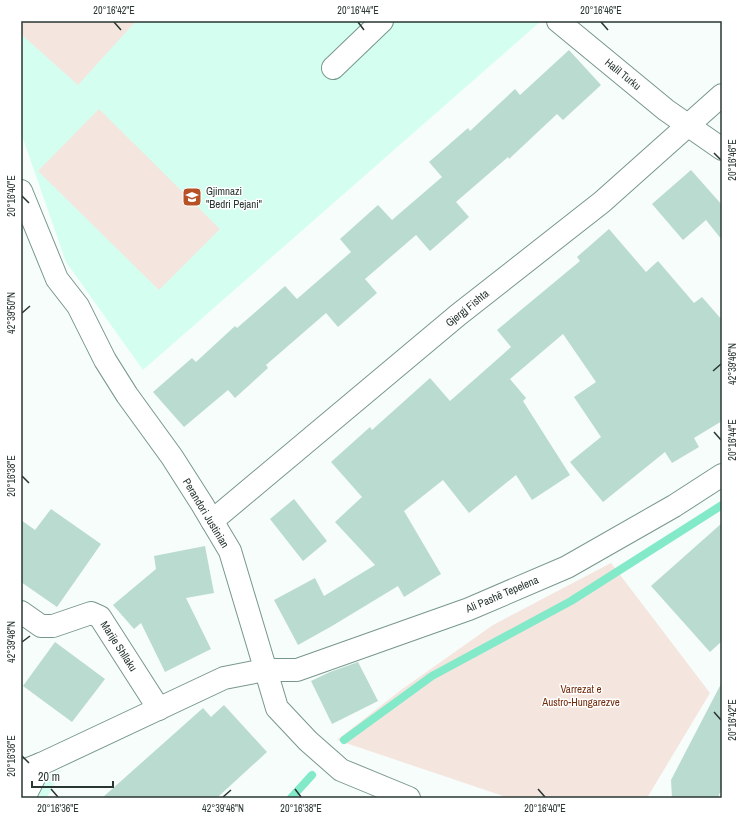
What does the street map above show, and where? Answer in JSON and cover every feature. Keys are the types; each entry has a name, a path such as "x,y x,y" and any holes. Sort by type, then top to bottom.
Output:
{"street":[{"path":"333,68 382,21"},
{"name":"Halil Turku","path":"558,21 689,126 722,149"},
{"name":"Gjergj Fishta","path":"212,522 452,320 602,202 722,95"},
{"name":"Perandori Justinian","path":"21,192 58,279 78,306 109,366 172,457 230,552 277,708 313,746 341,770 409,798"},
{"name":"Ali Pashë Tepelena","path":"265,670 297,670 483,603 567,567 674,506 722,474"},
{"name":"Marije Shllaku","path":"21,612 41,626 53,626 91,613 100,617 159,709"},
{"path":"21,772 224,678 265,670"},
{"path":"24,798 41,764"}],"shaded area":[{"name":"Gjimnazi \"Bedri Pejani\"","path":"21,21 541,21 143,370 66,262 21,133"},
{"path":"61,770 47,798 21,798 21,786"}],"green space":[{"path":"21,21 136,21 78,85 21,34"},
{"path":"99,109 220,229 159,290 38,171"},
{"name":"Varrezat e Austro-Hungarezve","path":"611,563 710,693 647,798 509,798 337,740 401,690 493,625"}],"building":[{"path":"569,50 601,85 563,120 557,114 509,159 508,157 456,202 469,217 430,251 416,235 365,279 377,293 338,327 326,313 266,365 268,368 235,398 228,390 184,427 153,392 192,358 196,362 235,326 237,328 285,286 297,299 351,252 340,239 378,205 392,220 442,177 429,162 468,128 470,131 515,89 520,95"},
{"path":"691,170 722,205 722,240 706,220 683,240 652,204"},
{"path":"609,229 646,272 658,261 694,303 702,297 722,320 722,421 694,438 699,447 672,463 665,452 603,502 570,462 601,437 574,397 596,382 563,334 510,379 526,398 523,401 570,475 532,500 516,475 469,513 443,480 404,511 441,574 404,597 398,586 298,645 274,600 315,578 324,596 375,565 335,522 362,497 331,462 370,427 372,430 430,378 450,401 511,347 497,330 580,261 577,257"},
{"path":"294,499 327,541 303,561 270,519"},
{"path":"51,509 101,544 57,607 21,582 21,520 35,530"},
{"path":"722,523 722,641 710,652 651,586"},
{"path":"205,546 214,593 186,598 211,649 165,672 141,623 134,629 113,605 156,569 154,556"},
{"path":"55,642 105,679 72,722 23,686"},
{"path":"358,662 378,701 332,724 311,681 330,672"},
{"path":"722,682 722,787 718,798 672,798 671,780"},
{"path":"224,705 267,752 219,796 215,798 102,798 203,708 211,717"}],"waterway":[{"path":"344,740 432,676 571,601 722,505"},
{"path":"291,798 312,775"}],"place":[{"name":"Gjimnazi \"Bedri Pejani\"","path":"192,197"}]}
